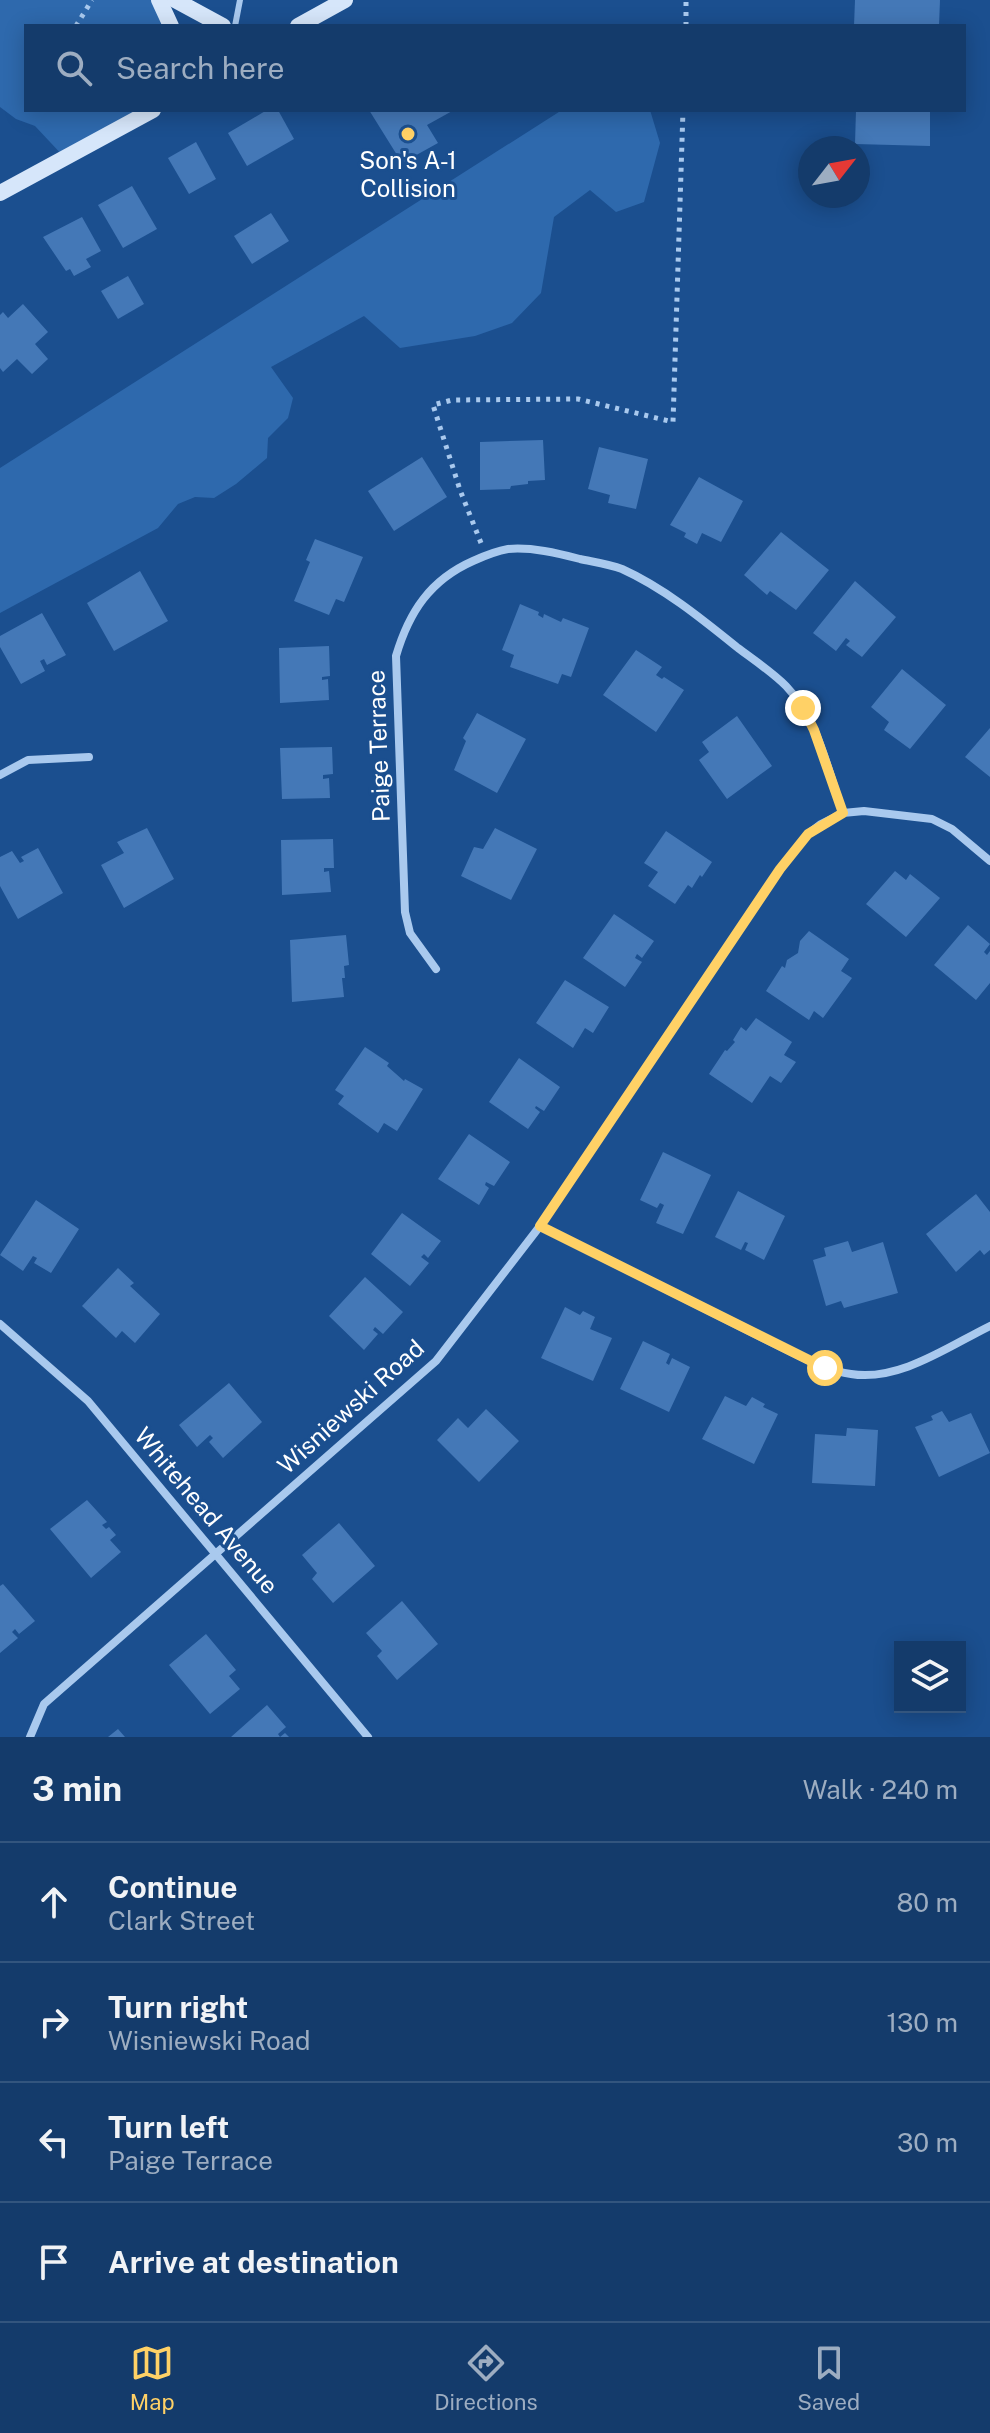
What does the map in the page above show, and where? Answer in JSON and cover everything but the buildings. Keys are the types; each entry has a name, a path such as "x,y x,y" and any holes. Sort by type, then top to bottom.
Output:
{"main road":[{"path":"159,0 170,24"},
{"path":"175,0 219,24"},
{"path":"302,24 345,0"},
{"path":"0,193 149,112"}],"street":[{"name":"Paige Terrace","path":"436,969 410,933 405,912 396,656 404,628 422,597 445,575 486,555 506,549 529,549 619,568 698,616 785,686 803,708 814,730 843,813"},
{"path":"0,775 28,760 89,757"},
{"path":"843,813 864,811 932,819 952,829 990,861"},
{"name":"Wisniewski Road","path":"30,1737 44,1704 436,1361 540,1226 780,869 808,834 843,813"},
{"path":"540,1226 793,1353 825,1368 854,1375 903,1369 990,1326"},
{"name":"Whitehead Avenue","path":"0,1324 88,1401 368,1737"}],"lane":[{"path":"235,24 241,0"}],"path":[{"path":"77,24 92,0"},
{"path":"686,0 686,24"},
{"path":"486,555 460,490 433,405 452,400 578,399 673,422 683,112"}],"shaded area":[{"path":"0,0 159,0 170,24 24,24 24,112 149,112 65,158 35,126 16,119 0,107"},
{"path":"559,112 651,112 660,143 644,202 616,212 590,190 554,217 541,293 512,323 475,336 400,348 364,316 271,367 293,398 288,418 268,438 267,458 214,498 195,497 178,504 158,528 0,613 0,468"}],"place":[{"name":"Son's A-1 Collision","path":"408,134"}],"route":[{"path":"803,708 814,730 843,813 808,834 780,869 540,1226 825,1368"}]}
